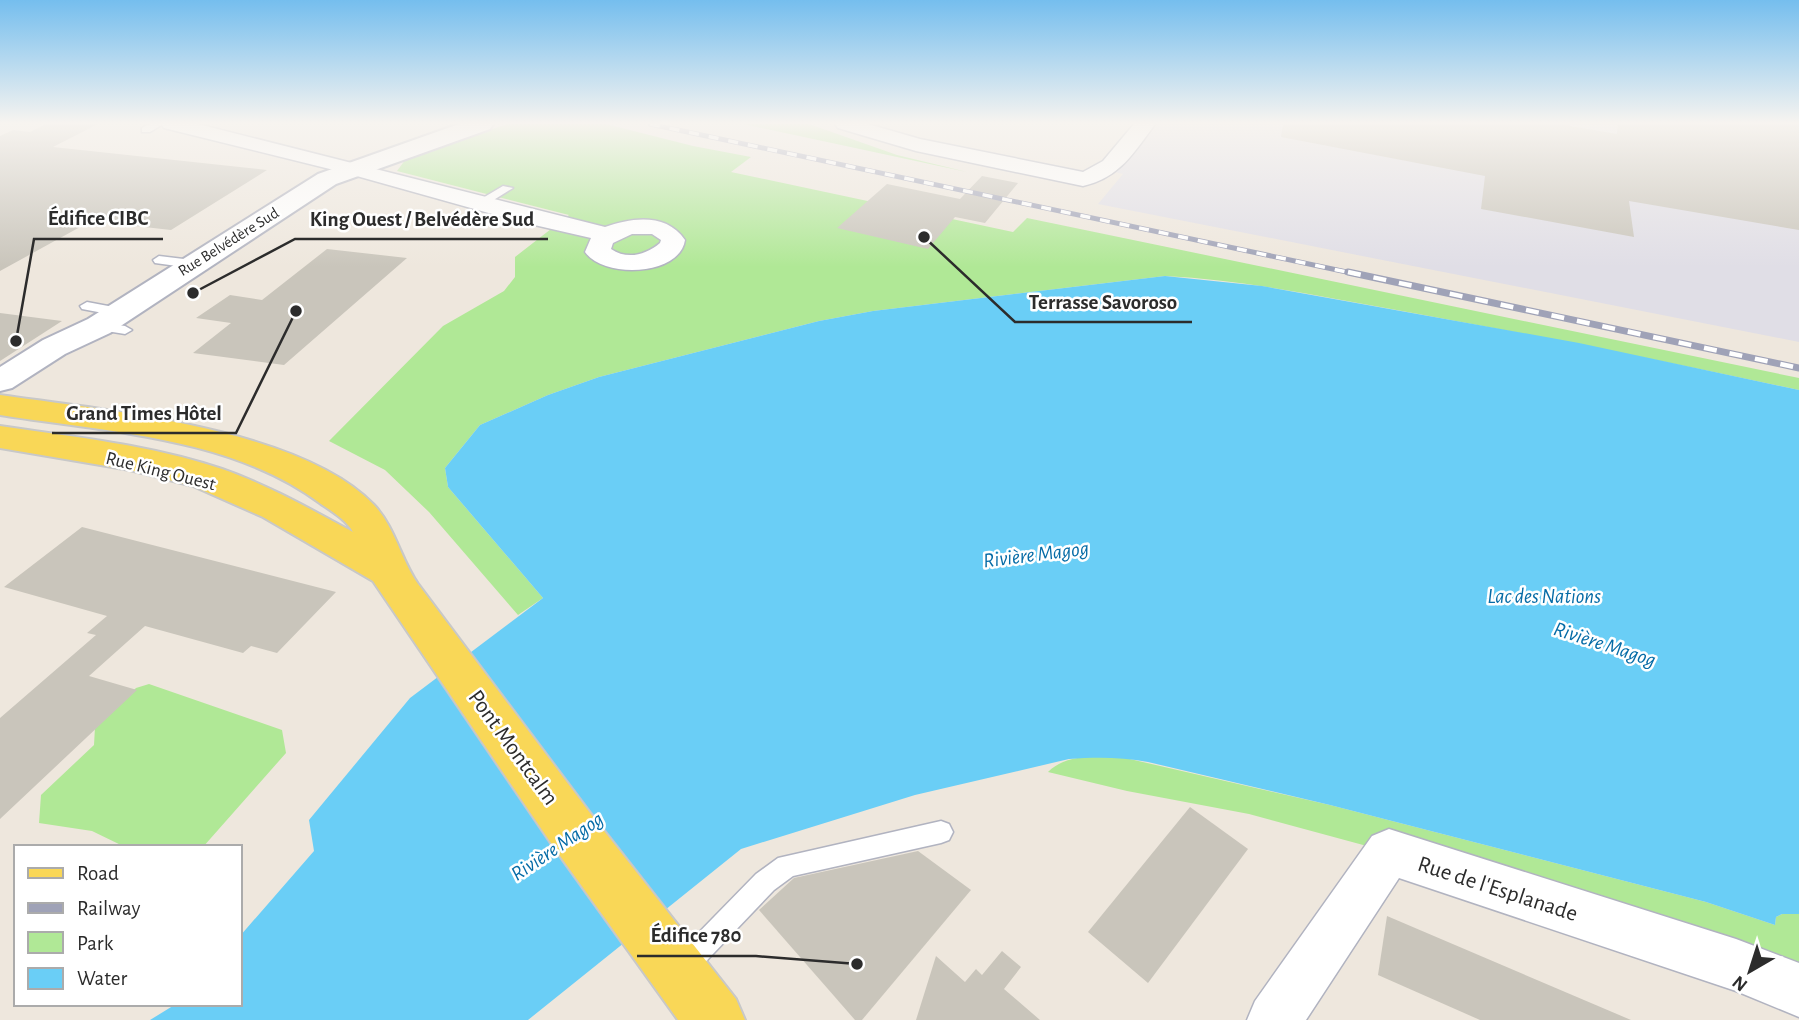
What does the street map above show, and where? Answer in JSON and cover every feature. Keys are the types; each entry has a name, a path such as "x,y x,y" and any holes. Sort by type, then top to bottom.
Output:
{"main road":[{"name":"Rue Belvédère Sud","path":"0,382 54,347 107,319 314,187 346,172"},
{"name":"Rue Belvédère Sud","path":"0,405 84,348 107,319"},
{"name":"Rue King Ouest","path":"0,405 166,432 254,454 296,472 357,511 372,529 387,570 448,657"},
{"name":"Rue King Ouest","path":"0,437 143,462 205,477 246,494 387,570"},
{"name":"Pont Montcalm","path":"448,657 678,972"},
{"path":"678,972 715,1020"}],"street":[{"path":"367,172 480,204 608,235"},
{"path":"1047,172 1083,179 1093,178 1104,172"},
{"name":"Rue de l'Esplanade","path":"1274,1020 1390,852 1736,965 1799,990"}],"lane":[{"path":"480,204 507,188"},
{"path":"159,260 192,264"},
{"path":"678,972 765,882 787,866 941,832"}],"shaded area":[{"path":"1113,172 1799,172 1799,342 1098,204 1123,174"}],"green space":[{"path":"399,172 732,172 1013,232 1027,218 1799,378 1799,390 1452,320 1284,290 1195,278 1165,276 873,311 819,321 599,377 548,395 480,425 445,468 448,487 543,598 518,615 429,512 385,470 329,441 443,326 504,291 515,277 515,257 569,215"},
{"path":"149,684 282,730 286,753 205,845 121,845 92,831 39,823 41,795 94,745 95,727 136,688"},
{"path":"1121,757 1330,805 1706,902 1775,925 1776,917 1782,914 1799,914 1799,990 1389,852 1249,814 1127,791 1048,772 1073,759"}],"water":[{"name":"Lac des Nations","path":"1165,276 1262,286 1579,343 1799,390 1799,914 1782,914 1776,917 1775,925 1706,902 1330,805 1148,762 1118,758 1079,758 915,795 741,849 528,1020 150,1020 173,1006 242,1006 242,934 314,851 309,820 410,698 543,598 448,487 445,468 480,425 548,395 599,377 819,321 873,311"}],"building":[{"path":"0,172 264,172 171,230 91,221 0,271"},
{"path":"1462,172 1799,172 1799,230 1629,201 1634,237 1481,209 1485,176"},
{"path":"982,176 1018,183 985,223 955,217 928,249 837,228 887,184 960,199"},
{"path":"327,249 407,258 284,365 193,353 231,323 196,318 230,295 262,300"},
{"path":"0,313 62,321 0,361"},
{"path":"82,527 336,592 277,653 251,646 243,653 145,626 89,676 137,690 0,819 0,718 96,635 87,633 107,616 4,587"},
{"path":"1190,807 1248,849 1148,983 1088,932"},
{"path":"918,851 971,890 862,1020 855,1020 759,910 794,878"},
{"path":"1387,916 1631,1020 1480,1020 1378,975"},
{"path":"1002,951 1021,967 1004,989 1040,1020 916,1020 936,956 965,982 976,969 982,975"}],"railway":[{"path":"874,172 1356,274"},
{"path":"1348,272 1799,368"}],"place":[{"name":"Terrasse Savoroso","path":"924,237"},
{"name":"King Ouest / Belvédère Sud","path":"193,293"},
{"name":"Grand Times Hôtel","path":"296,311"},
{"name":"Édifice CIBC","path":"16,341"},
{"name":"Édifice 780","path":"857,964"}],"water label":[{"name":"Rivière Magog","path":"1036,554"},
{"name":"Rivière Magog","path":"1605,644"},
{"name":"Rivière Magog","path":"557,846"}]}
